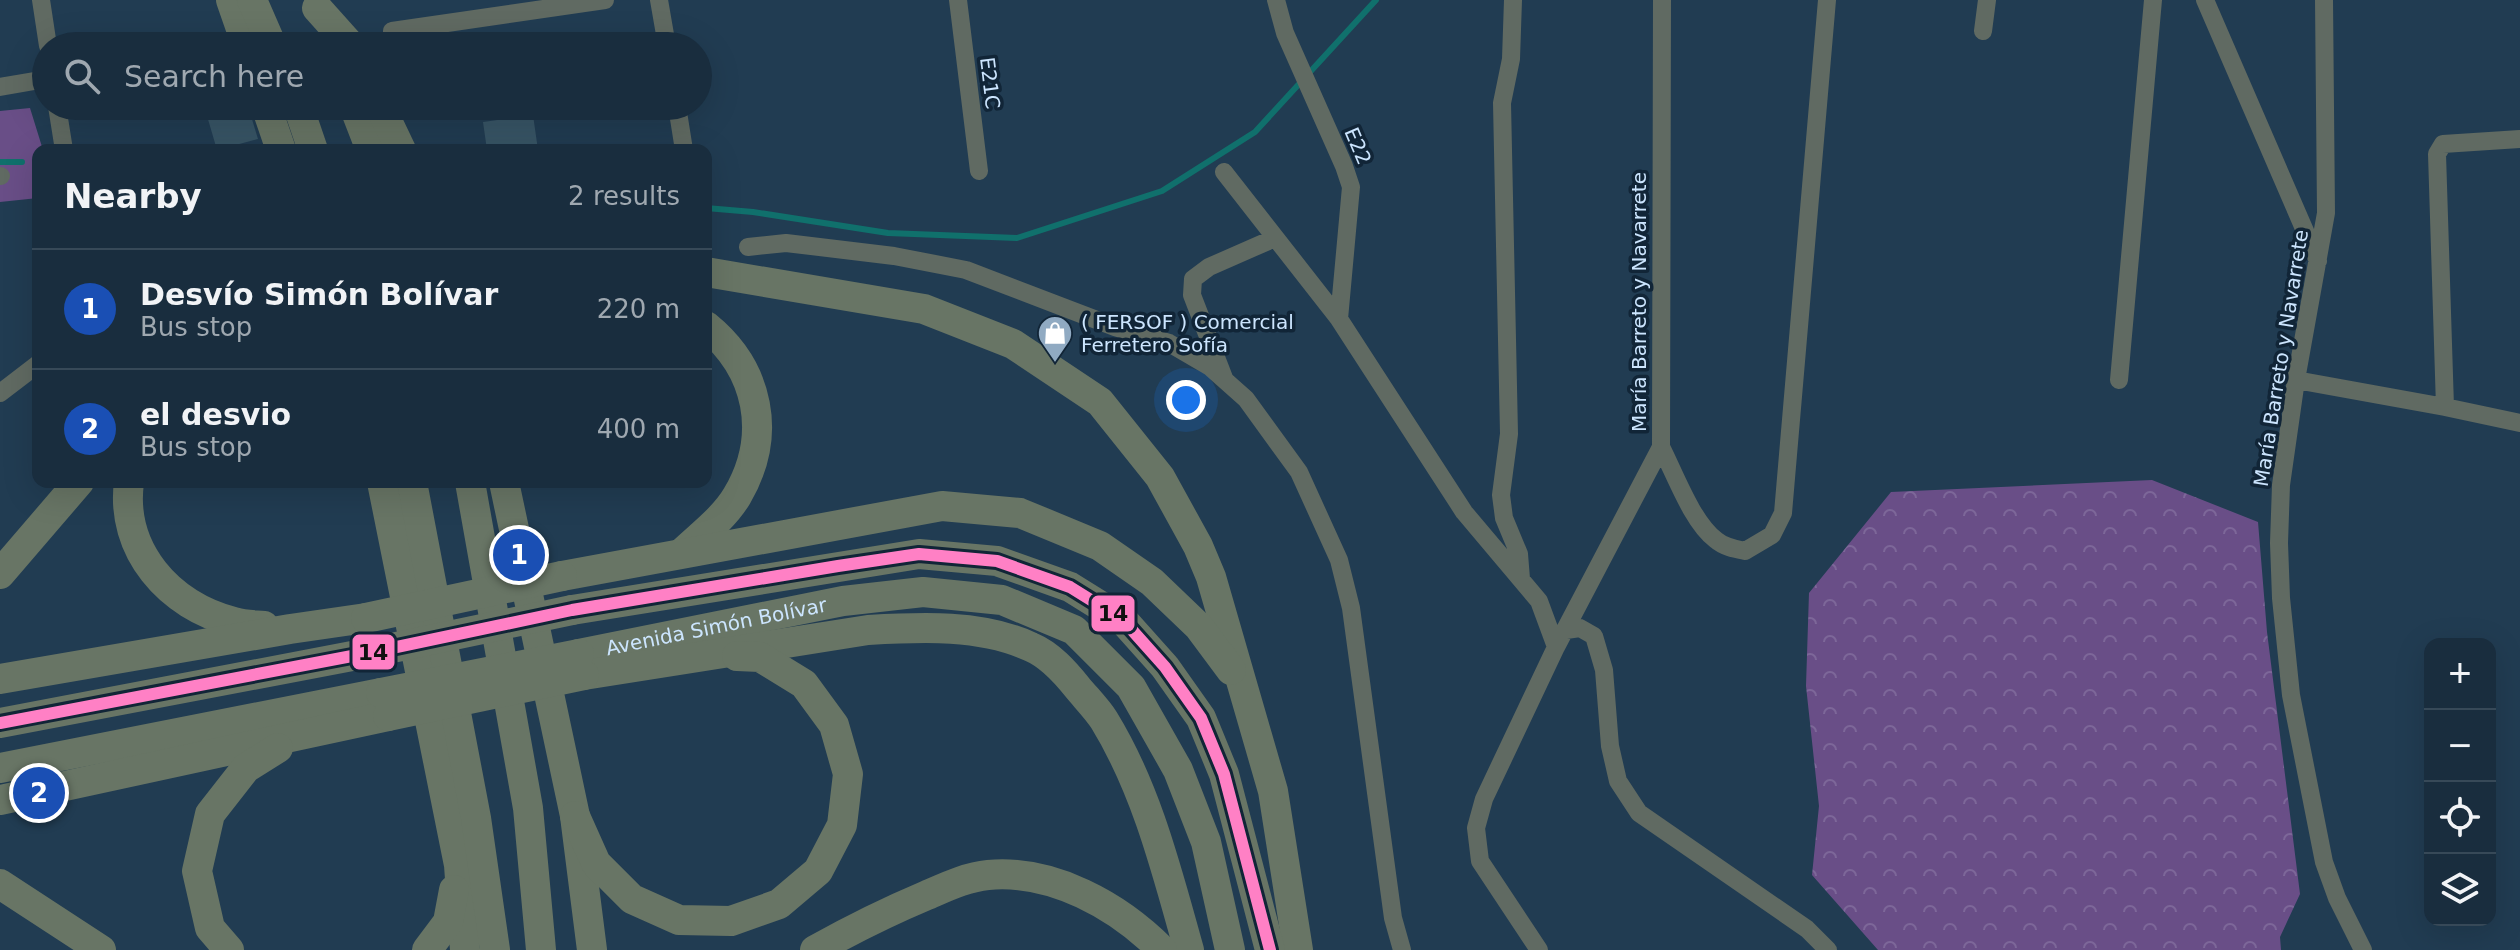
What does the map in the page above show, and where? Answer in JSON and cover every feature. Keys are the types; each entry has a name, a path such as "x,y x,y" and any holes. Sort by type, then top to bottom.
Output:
{"highway":[{"path":"231,0 242,32"},
{"path":"252,0 266,32"},
{"path":"315,4 326,32"},
{"path":"315,4 339,32"},
{"path":"271,120 279,144"},
{"path":"303,120 311,144"},
{"path":"359,120 369,144"},
{"path":"387,120 398,144"},
{"path":"712,273 924,309 1013,344 1100,402 1160,477 1198,546 1211,577 1273,791 1298,950"},
{"path":"682,553 738,496 748,472 757,425 756,403 738,358 712,332"},
{"path":"0,574 74,488"},
{"path":"129,488 129,519 137,545 165,586 186,603 233,622 290,629"},
{"path":"382,488 390,514 459,865 465,950"},
{"path":"413,488 476,818 495,950"},
{"path":"471,488 528,808 541,950"},
{"path":"505,488 575,816 592,950"},
{"path":"0,679 366,618 562,576 942,506 1020,513 1100,546 1152,582 1199,627 1244,688"},
{"name":"Avenida Simón Bolívar","path":"0,723 373,652 572,610 919,554 997,561 1070,587 1123,620 1165,667 1201,718 1224,774 1270,950"},
{"name":"Avenida Simón Bolívar","path":"581,665 843,601 923,592 1002,600 1074,630 1131,687 1178,770 1206,842 1230,950"},
{"path":"0,768 384,704 581,665 707,656 868,630 916,627 989,634 1033,647 1062,669 1103,719 1135,779 1189,950"},
{"path":"575,816 596,863 632,899 679,920 731,921 743,917 779,904 818,871 842,825 844,812 848,774 834,725 804,684 760,657 707,656"},
{"path":"0,800 298,737 384,704"},
{"path":"229,950 210,928 197,871 210,814 246,768 298,737"},
{"path":"427,950 448,922 459,865"},
{"path":"815,950 871,919 952,885 988,875 1033,877 1075,890 1119,913 1162,950"},
{"path":"0,884 101,950"}],"street":[{"path":"41,0 46,32"},
{"path":"392,31 605,0"},
{"path":"659,0 665,32"},
{"name":"E21C","path":"958,0 979,171"},
{"name":"E22","path":"1276,0 1285,33 1351,187 1339,319"},
{"path":"1513,0 1511,59 1502,103 1509,434 1501,495 1504,518 1519,554 1521,579"},
{"name":"María Barreto y Navarrete","path":"1539,950 1480,861 1476,828 1484,799 1556,647 1661,447 1662,0"},
{"path":"1661,447 1700,523 1715,540 1745,551 1772,535 1783,513 1827,0"},
{"path":"1983,31 1987,0"},
{"path":"2119,380 2153,0"},
{"path":"2205,0 2318,261"},
{"name":"María Barreto y Navarrete","path":"2324,0 2326,213 2281,485 2279,543 2291,695 2324,862 2337,898 2363,950"},
{"path":"0,87 32,81"},
{"path":"59,120 63,144"},
{"path":"679,120 683,144"},
{"path":"2445,407 2438,149 2443,144 2520,139"},
{"path":"1224,172 1339,319 1464,512 1539,601 1556,647"},
{"path":"1225,380 1192,295 1193,279 1209,267 1275,238"},
{"path":"748,247 786,243 894,256 966,270 1115,327 1169,343 1210,367 1246,399 1299,472 1339,560 1351,608 1393,918 1402,950"},
{"path":"0,393 32,369"},
{"path":"2296,380 2520,423"},
{"path":"1566,630 1580,628 1594,636 1604,670 1610,746 1618,781 1639,813 1807,929 1828,950"}],"green space":[{"path":"30,108 41,144 32,144 32,199 0,202 0,111"},
{"path":"2152,480 2258,522 2267,632 2300,894 2280,937 2281,950 1878,950 1812,875 1819,806 1806,686 1809,593 1891,492"}],"building":[{"path":"208,120 252,120 258,139 239,144 215,144"},
{"path":"534,120 537,144 486,144 483,122"}],"waterway":[{"path":"712,209 888,233 1017,238 1162,191 1255,132 1376,0"},
{"path":"0,162 22,162"}],"transit line":[{"name":"14","path":"0,723 373,652 572,610 838,566 919,554 997,561 1070,587 1123,620 1165,667 1201,718 1224,774 1270,950"}],"place":[{"name":"( FERSOF ) Comercial Ferretero Sofía","path":"1055,364"},
{"name":"Desvío Simón Bolívar","path":"519,555"},
{"name":"el desvio","path":"39,793"}]}
